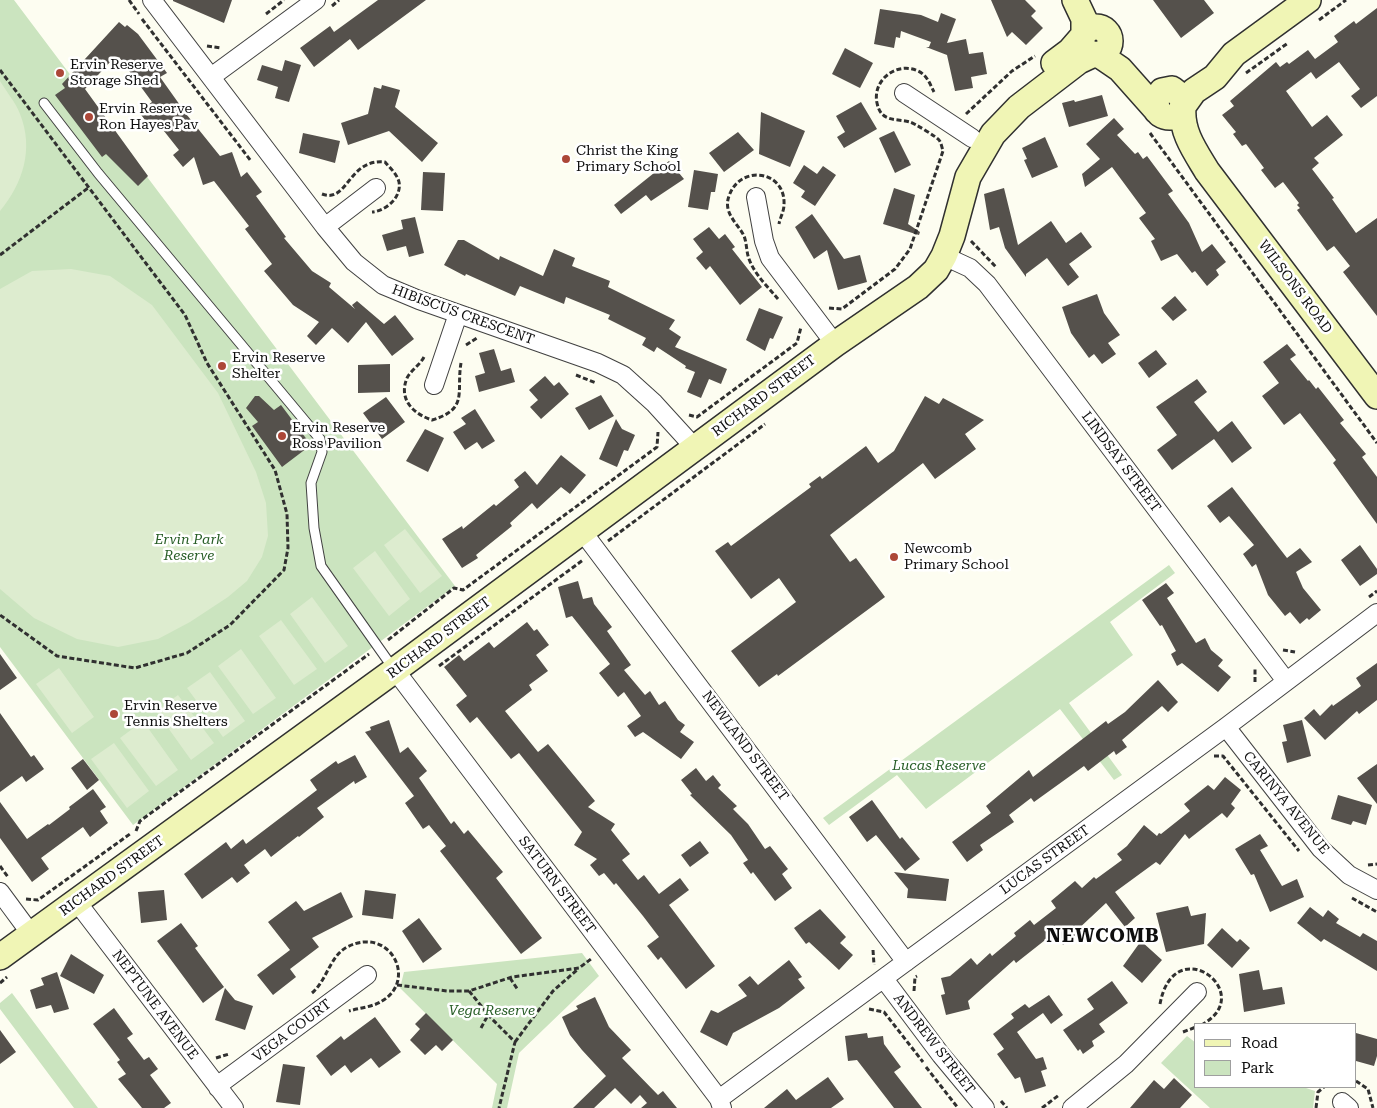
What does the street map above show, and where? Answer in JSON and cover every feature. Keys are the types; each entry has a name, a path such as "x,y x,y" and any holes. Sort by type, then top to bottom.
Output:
{"street":[{"name":"HIBISCUS CRESCENT","path":"152,0 325,227 354,262 383,285 458,314 598,363 623,375 654,403 695,448"},
{"path":"1075,0 1096,40"},
{"name":"WILSONS ROAD","path":"1092,0 1096,40 1120,69 1168,107 1176,146 1212,178 1377,396"},
{"path":"211,77 320,6"},
{"path":"1168,107 1215,76 1241,49 1311,12"},
{"name":"RICHARD STREET","path":"8,964 31,934 401,679 589,540 695,448 875,314 918,287 936,270 946,256 952,236 953,201 968,177 978,142 1079,61 1096,40"},
{"path":"904,93 978,142"},
{"path":"325,227 376,188"},
{"path":"756,197 764,241 770,258 835,344"},
{"name":"LINDSAY STREET","path":"946,256 987,284 1286,681"},
{"path":"434,385 458,314"},
{"name":"NEWLAND STREET","path":"589,540 902,955"},
{"name":"LUCAS STREET","path":"721,1104 884,979 902,955 1226,727 1377,613"},
{"name":"SATURN STREET","path":"401,679 721,1104"},
{"name":"CARINYA AVENUE","path":"1226,727 1321,850 1349,875 1377,890"},
{"path":"5,886 31,934"},
{"name":"NEPTUNE AVENUE","path":"77,902 234,1108"},
{"name":"VEGA COURT","path":"218,1088 222,1083 367,975"},
{"name":"ANDREW STREET","path":"884,979 941,1055 985,1108"},
{"path":"1072,1108 1126,1064 1197,992"}],"lane":[{"path":"44,103 98,173 320,440 322,452 311,483 314,528 321,566 401,679"}],"path":[{"path":"129,0 256,167"},
{"path":"260,18 284,0"},
{"path":"320,6 339,0"},
{"path":"1311,12 1346,0"},
{"path":"201,38 207,46 220,48 228,42"},
{"path":"1242,77 1290,41"},
{"path":"960,111 967,115 1012,72 1041,52"},
{"path":"822,300 828,308 842,309 895,269 910,249 943,151 939,140 911,122 891,121 884,115 877,104 876,91 882,79 891,70 903,68 917,70 926,76 936,95"},
{"path":"0,70 88,188 127,235 184,314 207,363 275,470 287,514 287,555 284,570 230,625 187,653 135,668 57,656 0,615"},
{"path":"1168,107 1377,443"},
{"path":"320,194 326,196 338,193 346,186 354,172 363,166 376,161 385,162 397,177 399,184 398,192 388,208 381,212 368,213"},
{"path":"778,230 784,205 781,193 774,181 762,174 748,175 736,184 728,197 728,211 743,234 749,258 757,274 779,301"},
{"path":"0,255 88,188"},
{"path":"946,256 969,238"},
{"path":"686,414 697,417 797,343 802,328 796,322"},
{"path":"464,347 477,337 486,341"},
{"path":"426,354 407,379 405,391 408,404 414,412 432,420 450,412 457,404 462,355"},
{"path":"570,373 597,383"},
{"path":"401,679 589,540 770,420"},
{"path":"20,893 25,899 38,900 137,830 140,821 378,648 454,588 463,590 657,447 658,432 654,426"},
{"path":"1362,602 1377,591"},
{"path":"1247,688 1274,666 1303,647"},
{"path":"1213,756 1223,756"},
{"path":"1364,865 1377,864"},
{"path":"0,866 5,886"},
{"path":"866,971 902,955"},
{"path":"499,1108 515,1042 553,990 591,959"},
{"path":"0,983 8,964"},
{"path":"397,985 447,991 469,991 510,978 579,968"},
{"path":"920,999 913,991 915,977 923,972"},
{"path":"510,978 518,990"},
{"path":"469,991 488,1015 515,1042"},
{"path":"861,1015 869,1009 884,1012 958,1108"},
{"path":"481,1028 488,1015"},
{"path":"1357,1082 1368,1089 1373,1108"},
{"path":"1316,1108 1318,1092 1323,1088"},
{"path":"1001,1100 1007,1108"}],"green space":[{"name":"Ervin Park Reserve","path":"0,0 14,0 455,586 133,825 0,647"},
{"path":"0,81 18,110 24,127 26,153 24,165 15,189 0,211"},
{"path":"71,269 110,276 152,305 218,393 256,472 266,503 268,536 262,557 247,581 228,597 190,622 158,639 118,647 77,639 34,618 0,589 0,289 32,271"},
{"path":"405,529 442,576 420,593 384,545"},
{"path":"375,551 410,599 389,616 353,568"},
{"name":"Lucas Reserve","path":"1169,565 1175,573 1110,622 1133,655 1069,703 1122,775 1114,780 1060,709 926,809 897,775 829,825 823,818"},
{"path":"312,597 348,646 325,663 290,614"},
{"path":"281,620 317,669 294,685 259,636"},
{"path":"241,649 276,698 253,714 218,666"},
{"path":"59,668 94,717 72,733 36,684"},
{"path":"210,672 245,721 223,737 187,688"},
{"path":"178,695 214,743 191,760 156,711"},
{"path":"143,721 178,770 156,786 120,738"},
{"path":"114,743 149,791 127,808 91,759"},
{"name":"Vega Reserve","path":"582,953 599,976 519,1053 507,1108 492,1108 497,1084 400,988 404,972"},
{"path":"12,993 98,1108 74,1108 0,1009 0,1003"},
{"path":"1187,1036 1194,1041 1194,1088 1306,1088 1315,1091 1313,1108 1210,1108 1161,1063"}],"building":[{"path":"173,0 232,0 224,23 173,1"},
{"path":"378,0 426,0 358,50 350,39 314,67 300,48 330,26 334,32"},
{"path":"991,0 1025,0 1036,11 1031,16 1043,28 1026,45 1012,32 1007,37"},
{"path":"1153,0 1204,0 1214,13 1181,38"},
{"path":"1377,8 1377,96 1361,108 1351,96 1360,89 1339,62 1316,79 1311,72 1286,91 1312,127 1327,115 1343,135 1314,158 1319,163 1312,169 1334,198 1332,199 1356,233 1377,218 1377,316 1343,272 1350,266 1334,246 1327,251 1297,210 1300,208 1297,205 1299,203 1283,182 1275,188 1261,170 1264,168 1246,144 1242,146 1233,134 1236,132 1222,115 1234,106 1230,101 1276,62 1280,67 1287,62 1289,64 1308,50 1315,59 1338,42 1334,36 1354,21 1356,24"},
{"path":"880,9 921,15 938,22 941,13 956,19 947,43 966,39 969,54 983,52 987,74 971,77 973,88 955,91 947,55 926,47 929,47 931,42 901,31 900,38 896,37 894,48 874,44"},
{"path":"119,22 125,27 127,25 138,34 167,73 160,77 220,156 232,152 241,177 247,172 262,192 256,196 286,237 284,238 312,271 331,283 329,287 355,309 352,305 357,301 384,324 395,315 414,339 392,356 366,322 348,343 332,328 316,345 307,336 319,322 293,305 264,271 272,264 245,229 249,226 214,181 203,185 194,157 183,167 173,155 179,150 160,126 153,131 139,112 152,102 119,57 114,63 111,61 85,89 148,176 138,186 106,154 102,157 55,95 65,88 62,84"},
{"path":"845,48 873,63 860,88 832,74"},
{"path":"285,60 301,65 289,102 275,98 278,87 257,80 262,65 282,71"},
{"path":"382,85 400,90 395,107 438,143 422,162 389,131 348,145 341,123 368,114 374,87 381,89"},
{"path":"1102,95 1108,116 1069,127 1062,103 1074,100 1075,102"},
{"path":"861,102 877,129 844,148 837,137 845,132 836,116"},
{"path":"761,112 805,131 790,167 759,154"},
{"path":"1114,118 1124,129 1117,135 1135,154 1138,152 1143,159 1147,156 1173,191 1168,194 1189,223 1202,252 1212,244 1226,262 1216,270 1219,275 1207,286 1195,271 1192,273 1177,254 1161,261 1151,241 1155,239 1139,218 1146,213 1112,167 1085,187 1082,174 1100,159 1086,144"},
{"path":"894,131 911,165 895,173 879,138"},
{"path":"738,132 754,150 724,172 709,153"},
{"path":"303,133 340,141 335,163 299,153"},
{"path":"1045,137 1058,167 1032,178 1024,160 1027,159 1022,148"},
{"path":"669,161 684,179 651,201 646,195 621,214 614,205"},
{"path":"804,165 817,174 823,166 836,175 815,206 801,197 805,191 793,183"},
{"path":"694,170 718,174 715,192 711,192 708,210 688,207"},
{"path":"423,172 445,173 443,211 421,210"},
{"path":"894,188 915,195 908,224 920,232 919,235 883,224"},
{"path":"1004,188 1018,245 1051,221 1066,243 1081,232 1092,247 1069,264 1079,277 1068,286 1047,258 1026,274 1026,277 1005,248 999,227 990,230 984,194"},
{"path":"812,214 844,259 860,255 867,282 838,290 827,250 814,259 795,227"},
{"path":"415,217 424,253 409,257 406,246 387,251 382,235 403,229 401,220"},
{"path":"709,227 719,239 725,234 735,247 732,249 762,287 740,305 710,266 706,270 696,258 703,252 693,239"},
{"path":"458,240 464,240 499,260 500,256 543,276 554,249 575,258 572,266 610,281 608,287 675,320 669,329 681,337 675,347 727,369 721,384 709,379 701,398 687,392 695,372 685,368 686,366 657,347 654,352 642,345 646,338 608,319 610,315 566,297 564,304 520,286 515,296 466,274 465,276 444,265"},
{"path":"1097,294 1104,313 1120,335 1108,343 1116,354 1102,364 1094,354 1089,358 1071,333 1062,307"},
{"path":"1175,296 1187,310 1173,321 1161,308"},
{"path":"759,308 783,317 773,339 770,338 765,351 746,340"},
{"path":"1287,344 1296,355 1290,359 1316,389 1318,387 1344,420 1340,423 1366,454 1362,457 1377,477 1377,524 1333,463 1336,460 1300,413 1284,425 1262,396 1279,383 1263,362"},
{"path":"494,349 501,371 511,368 515,382 479,392 475,376 485,373 479,353"},
{"path":"1156,350 1167,364 1149,378 1138,363"},
{"path":"390,364 390,392 358,393 358,365"},
{"path":"545,376 554,386 559,382 569,394 541,419 530,407 538,400 529,390"},
{"path":"1197,379 1207,392 1194,402 1218,432 1232,421 1252,448 1232,463 1214,439 1172,470 1157,450 1177,435 1156,407"},
{"path":"601,395 614,416 589,430 575,408"},
{"name":"Ervin Reserve Ross Pavilion","path":"255,396 259,396 274,410 281,405 311,445 282,467 252,426 258,422 246,408"},
{"path":"925,396 939,404 943,398 984,420 965,434 976,449 935,479 923,463 830,535 850,562 856,558 885,597 778,676 777,674 759,687 731,651 796,602 779,578 751,599 715,551 728,542 731,546 811,487 809,484 820,476 822,479 866,446 878,463 894,451"},
{"path":"386,397 405,422 382,439 363,413"},
{"path":"475,409 495,441 482,449 477,442 465,450 453,432 466,424 461,418"},
{"path":"616,419 622,429 635,435 628,451 624,450 617,467 599,459"},
{"path":"425,429 444,438 428,472 406,461"},
{"path":"561,455 586,475 570,494 561,487 537,509 532,503 510,523 512,526 476,555 478,558 462,568 442,539 462,526 463,529 494,504 496,506 519,487 514,480 525,471 537,485"},
{"path":"1232,487 1287,558 1300,548 1312,562 1296,572 1303,588 1321,610 1309,620 1307,618 1300,624 1290,612 1285,616 1268,595 1256,564 1252,567 1243,554 1254,545 1229,516 1220,523 1207,506"},
{"path":"1360,545 1377,569 1377,574 1360,586 1341,560"},
{"path":"578,581 583,599 592,597 594,604 612,627 607,631 631,665 624,670 645,695 650,691 659,705 665,701 678,720 685,725 680,732 694,742 681,759 643,732 635,737 627,726 641,716 624,692 618,697 599,673 610,664 572,616 566,618 558,587"},
{"path":"1166,583 1174,593 1167,598 1196,643 1205,638 1211,650 1223,660 1218,666 1231,677 1218,692 1182,663 1177,666 1171,654 1176,651 1162,625 1160,626 1142,600"},
{"path":"527,622 534,631 537,629 549,645 536,655 548,671 529,685 532,690 505,711 538,752 548,744 595,801 588,807 615,824 611,830 630,854 622,860 638,880 644,875 659,894 680,878 689,890 669,905 715,966 686,989 661,957 658,960 647,946 659,937 643,916 616,883 614,885 604,873 599,876 590,865 597,859 574,845 582,832 519,753 511,759 477,717 470,723 456,705 467,696 444,667 459,655 464,661 489,642 494,648"},
{"path":"0,654 17,678 0,690"},
{"path":"1377,663 1377,700 1359,714 1357,711 1325,740 1304,718 1314,709 1320,716 1332,704 1333,706 1361,686 1356,678"},
{"path":"1158,680 1178,702 1168,712 1162,706 1122,740 1127,747 1116,755 1114,751 1088,771 1084,766 1034,802 1031,798 1009,815 1014,822 980,845 983,850 967,862 952,842 991,813 986,806 1029,770 1033,777 1106,721 1108,724 1125,712"},
{"path":"0,713 31,757 34,755 44,769 26,782 22,776 0,792"},
{"path":"389,720 400,753 408,747 427,771 419,778 451,824 454,821 464,834 468,830 503,872 496,878 542,938 521,954 440,851 446,846 429,825 423,829 405,803 414,796 365,732 371,730 370,727"},
{"path":"1302,720 1311,756 1287,763 1282,742 1287,741 1283,725"},
{"path":"355,755 367,777 355,784 354,781 317,808 324,817 299,837 271,857 265,849 244,865 250,873 237,883 232,877 202,899 184,874 226,842 231,849 243,839 246,844 317,790 310,780 336,761 338,764"},
{"path":"83,759 99,780 87,790 71,768"},
{"path":"1377,764 1377,804 1357,778"},
{"path":"696,768 706,781 713,775 721,785 718,788 737,806 733,809 748,824 765,849 770,846 788,869 782,874 792,888 775,901 753,872 751,874 743,863 748,860 731,835 690,795 692,794 681,780"},
{"path":"1225,777 1241,790 1231,804 1235,808 1227,818 1222,813 1189,839 1185,834 1160,865 1156,862 1115,892 1135,918 1125,927 1106,903 1075,932 1077,935 1063,945 1054,933 1016,963 1014,960 968,1001 970,1009 946,1015 941,995 945,994 941,978 950,976 971,958 977,965 990,953 992,956 1016,936 1014,933 1030,920 1034,925 1056,908 1051,901 1075,881 1082,888 1094,877 1096,879 1122,860 1117,854 1127,846 1144,825 1157,836 1159,833 1161,834 1190,811 1184,804 1208,785 1214,790"},
{"path":"93,789 106,807 100,811 108,823 90,837 83,827 41,858 49,869 32,882 0,838 0,802 27,839 49,825"},
{"path":"1338,795 1372,805 1366,825 1353,821 1351,825 1331,819"},
{"path":"872,800 900,839 902,837 920,859 905,871 876,835 867,842 849,817"},
{"path":"1260,834 1268,846 1260,850 1282,886 1297,879 1304,897 1270,912 1254,874 1251,875 1235,849"},
{"path":"700,841 709,853 690,867 681,855"},
{"path":"894,872 949,879 946,901 907,898 908,889"},
{"path":"164,890 167,920 141,923 138,892"},
{"path":"365,890 396,894 393,919 362,915"},
{"path":"341,892 353,917 312,938 319,947 290,969 296,977 273,995 257,975 290,950 268,922 296,901 304,911"},
{"path":"1188,906 1191,916 1206,913 1204,944 1166,952 1156,913"},
{"path":"1310,907 1323,917 1328,910 1339,919 1336,923 1360,937 1363,933 1377,941 1377,971 1324,939 1321,942 1297,923"},
{"path":"820,909 846,937 840,943 853,955 839,970 809,942 806,944 794,928"},
{"path":"419,918 442,949 423,963 402,931"},
{"path":"181,923 198,946 195,948 224,987 203,1003 157,941"},
{"path":"1222,928 1237,942 1240,939 1250,948 1232,968 1207,945"},
{"path":"1141,941 1162,960 1142,983 1123,966"},
{"path":"71,954 104,975 94,994 60,976"},
{"path":"789,960 802,977 798,979 805,988 779,1008 733,1033 727,1046 700,1032 711,1010 718,1013 747,996 738,985 750,976 758,985"},
{"path":"1259,970 1263,990 1282,987 1285,1004 1244,1012 1239,974"},
{"path":"57,972 69,1009 54,1013 51,1005 36,1009 30,990 44,985 41,978"},
{"path":"1112,981 1128,1003 1099,1024 1105,1032 1092,1041 1094,1046 1083,1054 1080,1049 1078,1051 1063,1030 1094,1009 1087,999"},
{"path":"225,988 235,1000 253,1006 245,1030 215,1020"},
{"path":"1049,995 1063,1015 1051,1024 1043,1013 1017,1032 1036,1059 1043,1057 1047,1069 1041,1071 1046,1086 1025,1093 1020,1077 1015,1079 997,1054 1004,1049 993,1034 1014,1018 1011,1014 1025,1004 1029,1008"},
{"path":"595,997 609,1027 631,1050 622,1058 658,1095 663,1091 677,1108 641,1108 647,1103 640,1095 631,1104 615,1088 594,1108 573,1108 606,1076 570,1035 562,1017 578,1009 576,1006"},
{"path":"114,1008 133,1034 127,1038 144,1060 149,1057 158,1069 150,1075 171,1103 164,1108 142,1108 118,1079 126,1074 117,1062 120,1060 93,1024"},
{"path":"426,1013 453,1040 442,1051 436,1045 425,1055 410,1040 420,1029 415,1024"},
{"path":"375,1017 401,1052 379,1068 371,1058 351,1073 345,1065 331,1076 316,1056 341,1036 344,1040"},
{"path":"0,1030 16,1052 0,1064"},
{"path":"867,1033 868,1038 883,1036 884,1044 901,1067 894,1072 922,1108 894,1108 857,1060 848,1061 845,1036"},
{"path":"1357,1033 1377,1039 1377,1056 1374,1066 1357,1061"},
{"path":"283,1064 305,1067 300,1105 276,1102"},
{"path":"828,1077 844,1099 831,1108 764,1108 787,1089 796,1100"},
{"path":"1174,1078 1192,1095 1180,1108 1130,1108 1154,1080 1164,1089"}],"place":[{"name":"Ervin Reserve Storage Shed","path":"60,73"},
{"name":"Ervin Reserve Ron Hayes Pav","path":"89,117"},
{"name":"Christ the King Primary School","path":"566,159"},
{"name":"Ervin Reserve Shelter","path":"222,366"},
{"name":"Ervin Reserve Ross Pavilion","path":"282,436"},
{"name":"Newcomb Primary School","path":"894,557"},
{"name":"Ervin Reserve Tennis Shelters","path":"114,714"}],"district":[{"name":"NEWCOMB","path":"1103,936"}]}
